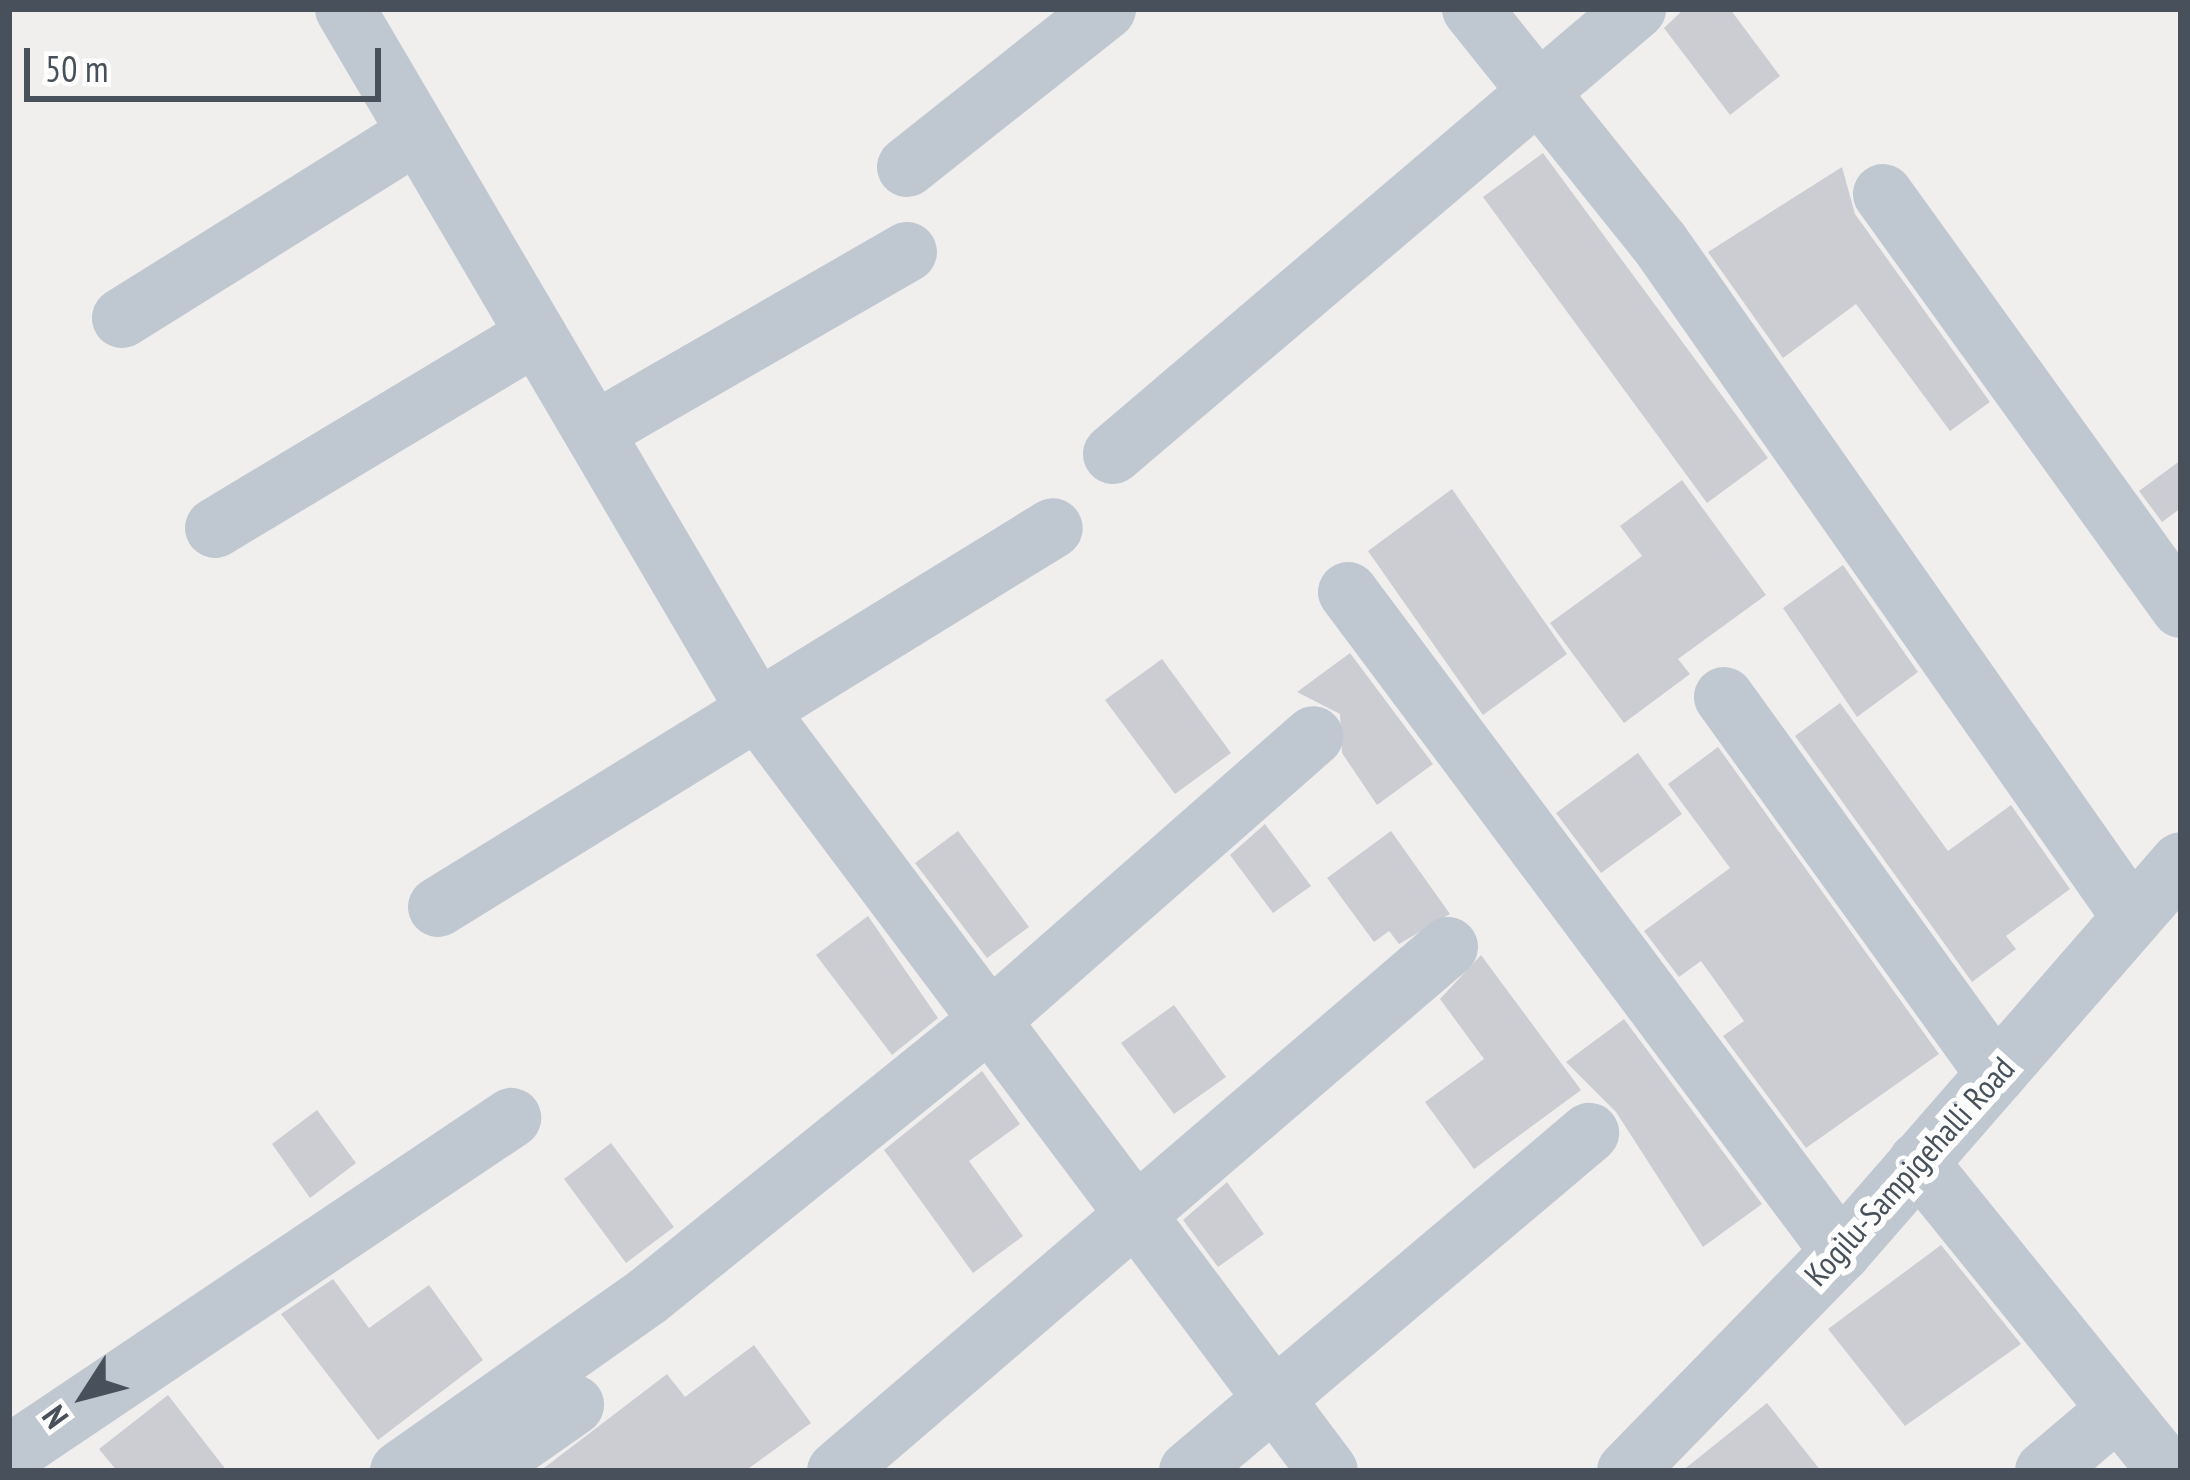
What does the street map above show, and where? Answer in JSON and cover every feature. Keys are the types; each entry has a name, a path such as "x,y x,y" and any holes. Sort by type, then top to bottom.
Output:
{"street":[{"path":"345,9 757,710 1328,1471"},
{"path":"907,166 1106,9"},
{"path":"1472,9 1659,242 2132,917"},
{"path":"1113,454 1536,88 1636,9"},
{"path":"122,318 418,133"},
{"path":"1883,194 2181,608"},
{"path":"594,432 907,252"},
{"path":"215,528 536,335"},
{"path":"438,907 1053,528"},
{"path":"1348,592 1841,1252"},
{"path":"1724,697 1996,1074"},
{"path":"400,1471 648,1296 988,1022 1313,736"},
{"name":"Kogilu-Sampigehalli Road","path":"1627,1471 1841,1252 2181,862"},
{"path":"837,1471 1448,946"},
{"path":"34,1455 511,1118"},
{"path":"1189,1471 1589,1133"},
{"path":"1918,1162 2168,1471"},
{"path":"480,1471 574,1405"},
{"path":"2044,1471 2117,1410"}],"building":[{"path":"1684,9 1730,9 1780,76 1730,115 1664,28"},
{"path":"1543,153 1768,458 1707,503 1483,197"},
{"path":"1842,167 1855,214 1990,402 1950,431 1856,304 1783,358 1708,252"},
{"path":"2181,460 2181,508 2162,522 2139,491"},
{"path":"1682,480 1766,595 1678,659 1690,674 1624,723 1550,623 1642,556 1620,526"},
{"path":"1452,489 1567,654 1483,715 1368,551"},
{"path":"1843,565 1918,672 1857,717 1783,608"},
{"path":"1350,653 1433,764 1377,805 1342,753 1340,714 1297,692"},
{"path":"1162,659 1231,753 1175,794 1105,700"},
{"path":"1840,703 1948,851 2011,805 2070,889 2006,936 2016,949 1972,982 1795,736"},
{"path":"1718,747 1939,1054 1806,1148 1723,1036 1744,1021 1701,961 1679,977 1644,931 1730,868 1668,784"},
{"path":"1638,753 1682,814 1601,873 1556,813"},
{"path":"1265,824 1311,886 1273,913 1230,855"},
{"path":"958,831 1029,927 987,958 915,863"},
{"path":"1391,831 1450,914 1399,944 1389,931 1374,942 1327,878"},
{"path":"868,916 938,1018 892,1055 816,955"},
{"path":"1481,955 1581,1090 1474,1169 1425,1102 1484,1059 1440,999"},
{"path":"1174,1005 1226,1077 1174,1114 1121,1043"},
{"path":"1624,1019 1762,1204 1703,1247 1616,1112 1566,1062"},
{"path":"982,1071 1020,1124 969,1161 1023,1236 973,1273 884,1150"},
{"path":"317,1110 356,1163 310,1198 272,1144"},
{"path":"611,1143 674,1227 626,1263 564,1179"},
{"path":"1227,1182 1264,1234 1218,1267 1183,1220"},
{"path":"1941,1245 2021,1344 1905,1426 1828,1329"},
{"path":"333,1279 369,1328 429,1285 483,1360 378,1440 281,1314"},
{"path":"754,1345 811,1423 745,1471 540,1471 667,1374 685,1397"},
{"path":"168,1395 227,1471 117,1471 99,1449"},
{"path":"1767,1403 1821,1471 1682,1471"}]}
